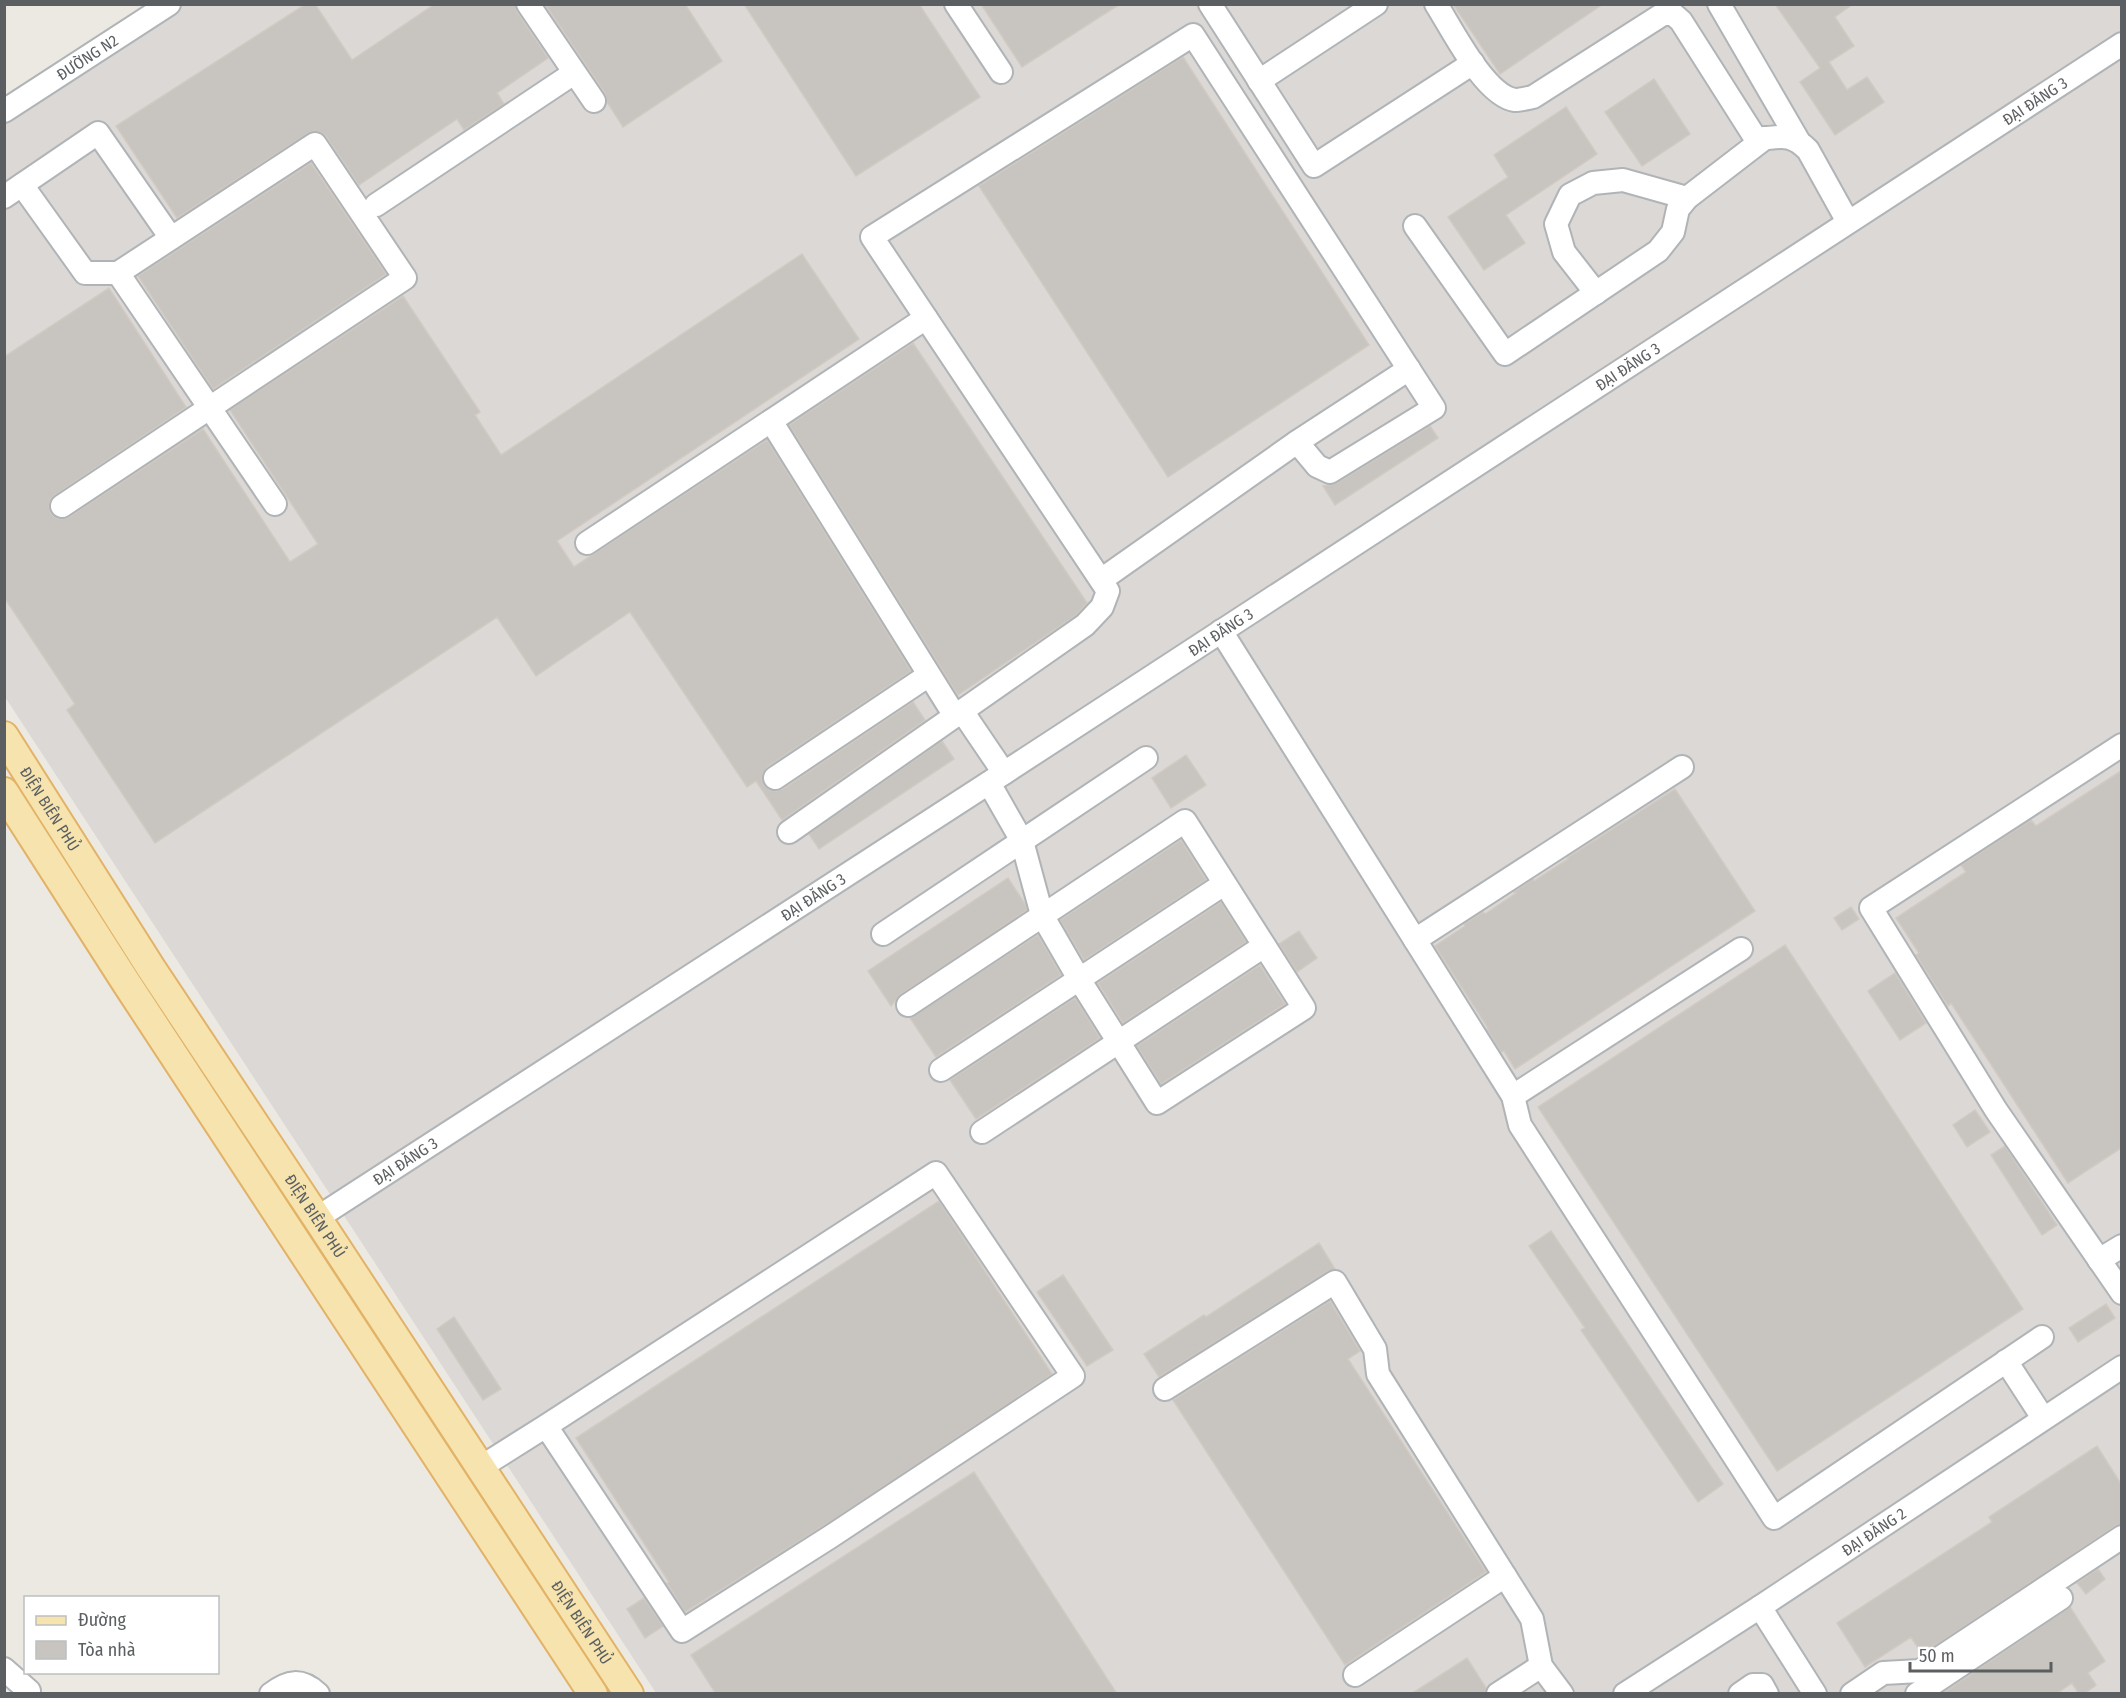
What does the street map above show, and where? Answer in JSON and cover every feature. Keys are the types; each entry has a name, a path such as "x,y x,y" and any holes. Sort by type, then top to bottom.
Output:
{"main road":[{"name":"ĐIỆN BIÊN PHỦ","path":"4,736 151,968 629,1694"},
{"name":"ĐIỆN BIÊN PHỦ","path":"4,792 593,1694"}],"street":[{"name":"ĐƯỜNG N2","path":"4,111 169,4"},
{"path":"528,4 594,102"},
{"path":"956,4 1001,72"},
{"path":"1210,4 1314,166 1473,63"},
{"path":"1259,81 1377,4"},
{"path":"1436,4 1483,78 1499,93 1514,100 1533,97 1673,9 1756,139 1786,136 1798,140"},
{"path":"1719,4 1798,140 1808,150 1848,222"},
{"path":"789,832 1085,625 1102,607 1108,591 872,237 1193,35 1434,408 1330,472 1317,466 1297,442"},
{"name":"ĐẠI ĐĂNG 3","path":"317,1218 2121,44"},
{"path":"376,206 574,73"},
{"path":"62,506 405,278 315,144 118,273 85,273 13,191 98,133 171,238"},
{"path":"1415,226 1505,354 1658,251 1672,232 1678,209 1687,198 1765,138"},
{"path":"1596,293 1564,252 1556,224 1570,195 1593,183 1623,180 1687,198"},
{"path":"118,273 275,504"},
{"path":"587,543 926,318"},
{"path":"1101,580 1297,442 1409,369"},
{"path":"771,421 929,675 958,713 996,778 1022,841 1042,915 1079,979 1157,1103 1304,1008 1185,821 1042,915 908,1005"},
{"path":"1221,631 1513,1096 1520,1125 1774,1518 2042,1337"},
{"path":"775,778 929,675"},
{"path":"2121,745 1871,908 1996,1110 2121,1293"},
{"path":"883,934 1146,758"},
{"path":"1415,940 1682,767"},
{"path":"941,1070 1224,884"},
{"path":"982,1132 1264,946"},
{"path":"1513,1096 1740,949"},
{"path":"481,1467 936,1173 1073,1376 830,1537 682,1631 546,1426"},
{"path":"2099,1260 2121,1246"},
{"path":"1165,1389 1335,1282 1376,1348 1378,1374 1532,1619 1541,1666 1562,1694"},
{"path":"2006,1361 2043,1418"},
{"name":"ĐẠI ĐĂNG 2","path":"1625,1694 2121,1367"},
{"path":"1852,1694 1883,1673 1920,1671 2121,1537"},
{"path":"1355,1675 1505,1576"},
{"path":"1917,1694 2061,1598"},
{"path":"1760,1607 1815,1694"},
{"path":"1498,1694 1541,1666"},
{"path":"4,1669 29,1691"},
{"path":"271,1694 285,1684 301,1683 318,1694"},
{"path":"1740,1694 1753,1684 1761,1685 1767,1694"}],"shaded area":[{"path":"162,5 2121,5 2121,1693 656,1693 5,697 5,109"}],"building":[{"path":"306,4 315,4 352,60 435,4 515,4 517,12 548,58 497,93 504,104 464,130 457,119 359,185 326,136 314,131 177,218 116,126"},
{"path":"545,4 685,4 722,61 623,127 607,102 605,93"},
{"path":"744,4 919,4 980,97 856,176"},
{"path":"981,4 1120,4 1022,67"},
{"path":"1453,4 1603,4 1500,74"},
{"path":"1775,4 1853,4 1835,17 1854,46 1829,62 1847,90 1867,77 1884,102 1835,135 1800,82 1820,68"},
{"path":"1183,57 1369,345 1168,477 979,186"},
{"path":"1654,79 1690,134 1642,166 1605,112"},
{"path":"1566,107 1597,154 1506,215 1525,243 1484,270 1448,217 1508,177 1494,155"},
{"path":"311,163 386,274 213,389 138,276"},
{"path":"802,254 859,339 557,541 574,567 767,440 911,671 767,767 762,779 764,785 770,790 783,789 913,702 925,720 782,820 756,781 747,787 630,612 536,676 497,617 155,843 67,710 75,704 4,597 4,357 109,288 186,407 55,495 50,500 51,514 62,519 69,517 203,429 290,562 318,544 230,410 403,296 480,412 475,415 501,455"},
{"path":"913,343 1087,603 1076,615 958,695 789,425"},
{"path":"1430,426 1438,438 1335,505 1323,486 1337,483"},
{"path":"942,741 954,759 819,849 809,834"},
{"path":"1186,755 1206,785 1171,808 1152,778"},
{"path":"2121,771 2121,1148 2068,1183 1951,1003 1948,1006 1916,955 1919,953 1896,918 1966,872 1961,865 2031,820 2036,826"},
{"path":"1675,789 1755,911 1515,1069 1504,1051 1501,1052 1435,946 1465,926 1464,924 1483,912 1485,914 1533,879 1534,881"},
{"path":"1181,840 1206,880 1084,960 1060,920"},
{"path":"1008,878 1027,910 901,994 891,1006 868,971"},
{"path":"1221,902 1246,942 1123,1023 1098,983"},
{"path":"1851,907 1859,919 1842,930 1834,918"},
{"path":"1299,931 1317,958 1297,972 1279,944"},
{"path":"1038,935 1061,975 936,1057 910,1018"},
{"path":"1785,945 2023,1309 1777,1471 1538,1107"},
{"path":"1260,965 1285,1004 1161,1084 1137,1046"},
{"path":"1895,973 1926,1023 1900,1040 1868,991"},
{"path":"1075,998 1100,1038 976,1119 950,1080"},
{"path":"1975,1110 1990,1132 1967,1147 1953,1125"},
{"path":"2005,1146 2057,1225 2042,1235 1991,1155"},
{"path":"939,1201 1052,1374 823,1526 685,1612 667,1583 669,1582 576,1438"},
{"path":"1551,1231 1723,1484 1698,1502 1581,1330 1585,1328 1529,1246"},
{"path":"1319,1243 1335,1269 1328,1271 1159,1377 1144,1354 1204,1315 1206,1317"},
{"path":"1063,1275 1113,1350 1087,1366 1037,1292"},
{"path":"1330,1301 1360,1351 1348,1359 1486,1572 1345,1665 1173,1400"},
{"path":"2106,1304 2115,1318 2078,1342 2069,1328"},
{"path":"454,1317 501,1389 483,1400 437,1329"},
{"path":"2097,1446 2121,1484 2121,1524 1922,1654 1911,1637 1865,1667 1837,1623 1992,1522 1989,1517"},
{"path":"974,1472 1117,1694 716,1694 691,1655"},
{"path":"2098,1569 2105,1579 2086,1594 2077,1583"},
{"path":"644,1598 663,1626 645,1638 627,1609"},
{"path":"2070,1607 2105,1661 2088,1673 2096,1685 2084,1694 2079,1694 2072,1683 2056,1694 1942,1694"},
{"path":"1467,1658 1486,1688 1485,1694 1411,1694"}]}
